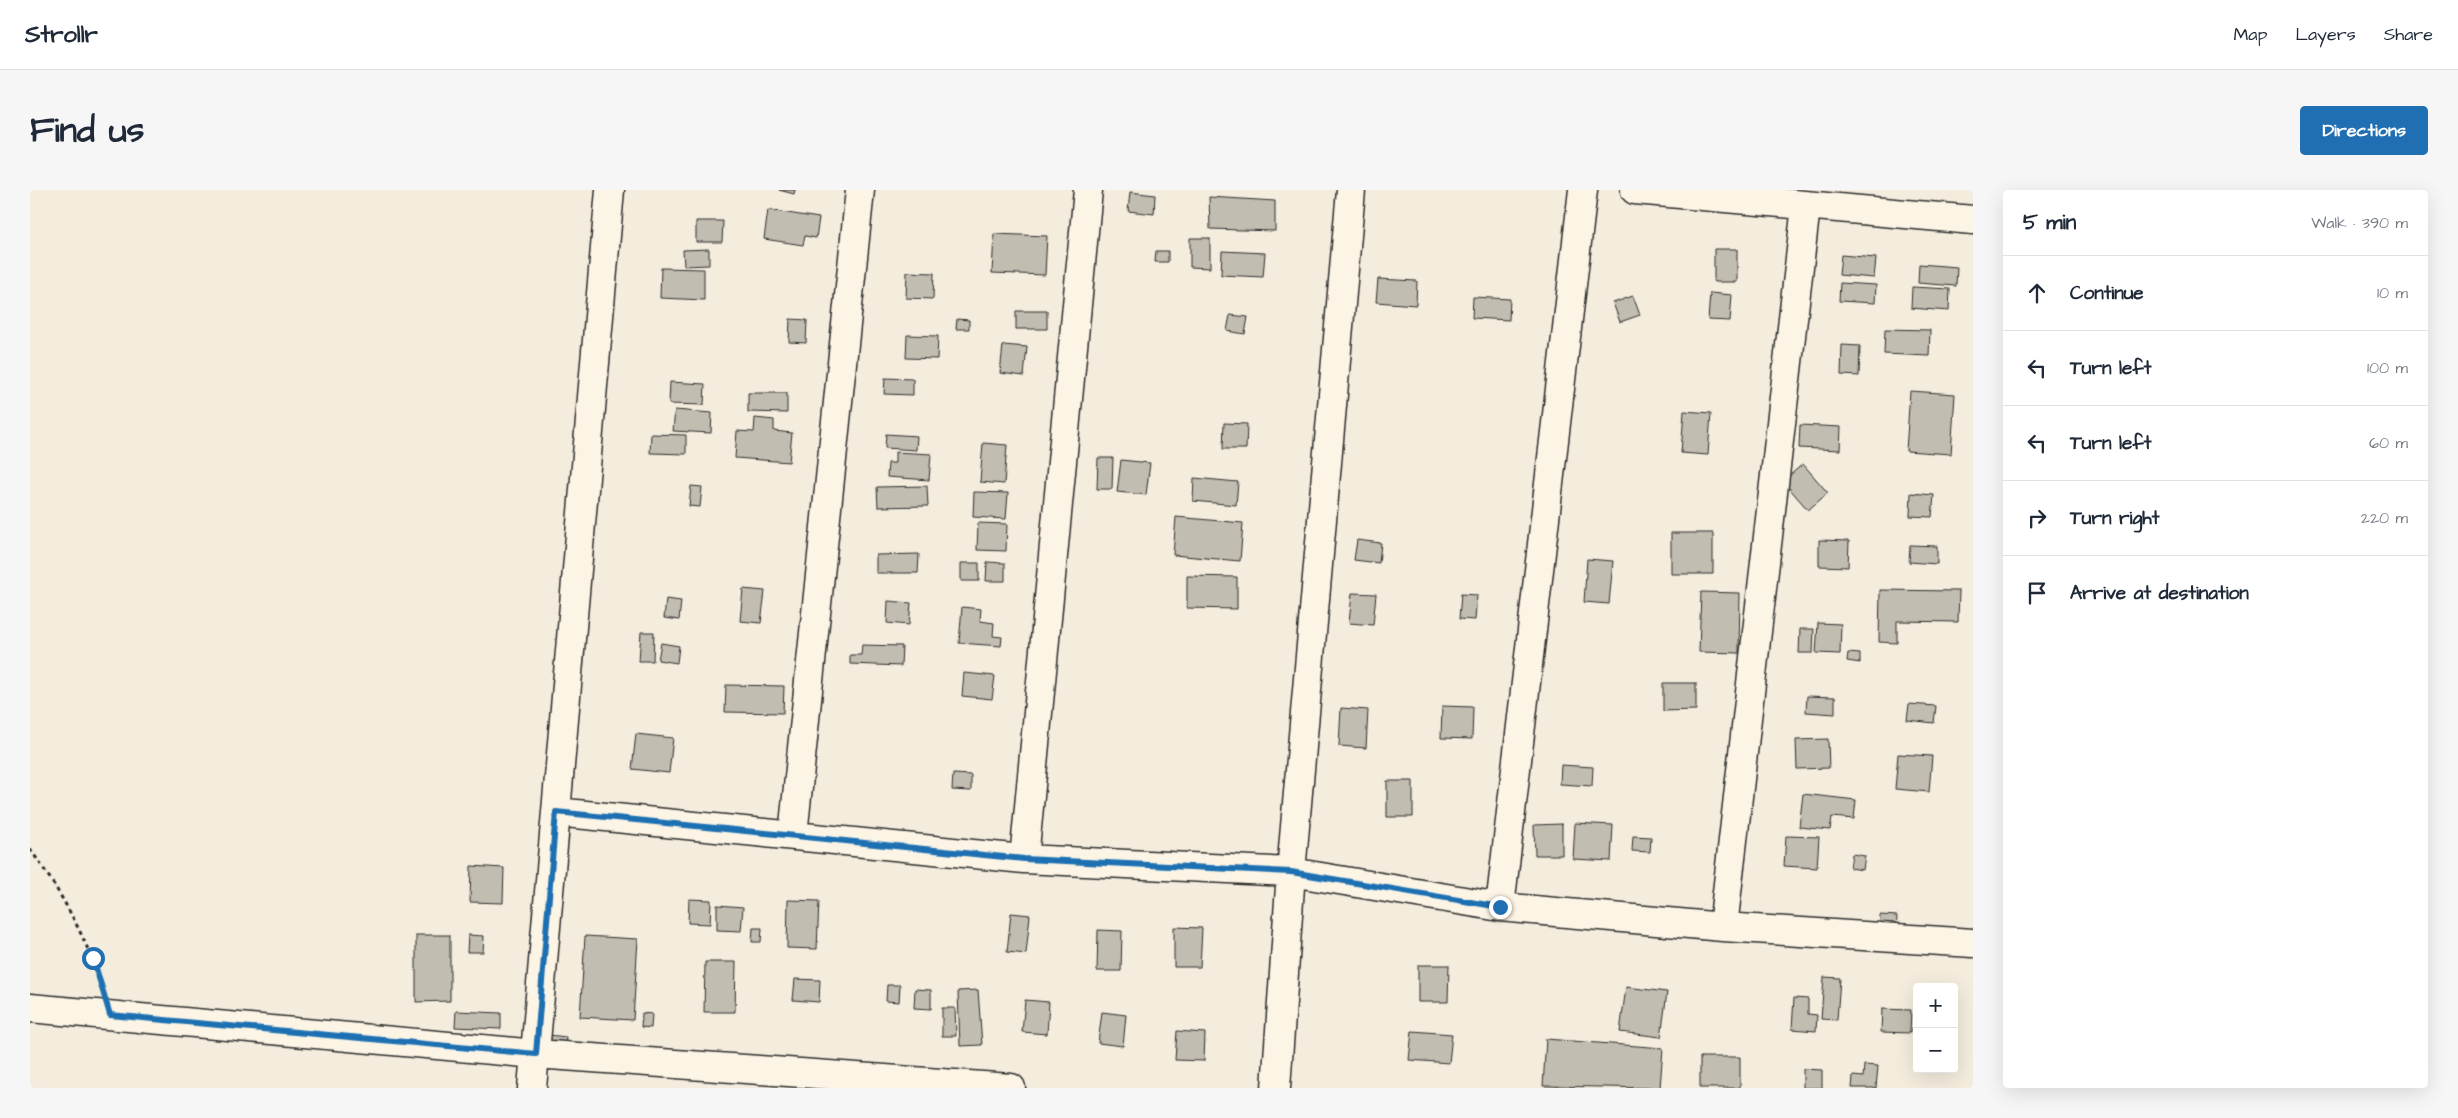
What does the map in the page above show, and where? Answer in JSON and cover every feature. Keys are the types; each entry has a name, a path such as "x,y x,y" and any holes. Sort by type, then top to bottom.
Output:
{"street":[{"path":"532,1088 610,190"},
{"path":"793,835 860,190"},
{"path":"1024,859 1088,190"},
{"path":"1276,1088 1291,872 1351,190"},
{"path":"1500,907 1583,190"},
{"path":"1635,190 1776,196 1806,206 1973,220"},
{"path":"1723,927 1806,206"},
{"path":"556,812 1024,859 1291,872 1500,907 1723,927 1973,943"},
{"path":"30,1008 536,1054 1011,1088"}],"path":[{"path":"30,849 56,886 93,958 110,1015"}],"building":[{"path":"779,190 795,190 794,194"},
{"path":"1130,192 1155,195 1154,214 1128,211"},
{"path":"1209,197 1275,201 1275,231 1210,229"},
{"path":"768,210 819,218 816,238 805,236 803,245 764,239"},
{"path":"696,221 723,221 722,242 696,242"},
{"path":"994,234 1047,236 1045,275 992,273"},
{"path":"1190,238 1210,238 1210,268 1190,267"},
{"path":"709,249 709,265 684,266 683,250"},
{"path":"1714,249 1737,249 1737,282 1714,282"},
{"path":"1156,251 1168,251 1168,262 1155,262"},
{"path":"1222,251 1265,253 1263,277 1221,275"},
{"path":"1841,255 1876,258 1874,278 1839,275"},
{"path":"1919,264 1957,267 1956,286 1918,283"},
{"path":"661,268 704,269 704,300 660,298"},
{"path":"907,272 934,273 933,299 906,298"},
{"path":"1378,279 1417,281 1416,305 1376,302"},
{"path":"1840,283 1876,285 1875,303 1839,301"},
{"path":"1912,287 1950,289 1949,311 1911,308"},
{"path":"1710,293 1732,295 1730,321 1708,320"},
{"path":"1633,296 1640,315 1620,322 1613,303"},
{"path":"1473,297 1510,299 1509,320 1472,318"},
{"path":"1016,311 1047,311 1047,329 1016,329"},
{"path":"1230,315 1248,317 1245,334 1227,331"},
{"path":"790,319 807,320 806,343 789,342"},
{"path":"957,319 969,320 969,329 956,329"},
{"path":"1885,329 1930,330 1929,356 1884,354"},
{"path":"907,335 938,336 937,359 906,358"},
{"path":"1003,345 1027,347 1024,376 1000,373"},
{"path":"1842,345 1860,346 1859,376 1841,375"},
{"path":"885,378 913,379 913,395 884,394"},
{"path":"670,382 705,384 704,405 669,404"},
{"path":"1910,391 1955,394 1951,454 1906,451"},
{"path":"748,393 787,393 787,413 748,412"},
{"path":"675,410 712,413 711,433 673,431"},
{"path":"1684,411 1711,413 1708,455 1681,453"},
{"path":"755,418 774,420 774,431 792,433 789,462 735,458 737,431 754,432"},
{"path":"1224,423 1247,424 1246,449 1223,449"},
{"path":"1800,425 1841,427 1840,450 1799,448"},
{"path":"651,434 686,435 686,454 650,453"},
{"path":"886,434 917,436 916,450 885,448"},
{"path":"983,443 1007,445 1004,484 980,482"},
{"path":"895,452 931,454 929,480 887,477 888,463 895,463"},
{"path":"1098,458 1113,458 1112,489 1097,489"},
{"path":"1121,460 1150,463 1146,495 1117,492"},
{"path":"1803,464 1828,493 1808,510 1783,481"},
{"path":"1194,478 1238,482 1236,505 1193,501"},
{"path":"691,486 702,487 700,507 689,506"},
{"path":"927,486 928,506 878,507 877,487"},
{"path":"974,492 1008,493 1006,519 973,517"},
{"path":"1911,493 1934,495 1932,517 1910,516"},
{"path":"1176,517 1243,523 1240,561 1173,555"},
{"path":"978,523 1007,524 1006,551 977,550"},
{"path":"1671,533 1713,533 1713,574 1671,574"},
{"path":"1357,540 1381,543 1379,563 1354,560"},
{"path":"1819,540 1849,541 1848,567 1819,566"},
{"path":"1910,545 1937,546 1937,564 1909,562"},
{"path":"919,554 918,573 876,573 876,555"},
{"path":"1587,559 1613,561 1609,604 1584,602"},
{"path":"987,562 1005,563 1005,581 986,581"},
{"path":"961,563 979,563 979,581 961,581"},
{"path":"1187,576 1237,577 1237,609 1187,608"},
{"path":"743,589 765,591 761,623 740,621"},
{"path":"1880,590 1959,591 1958,622 1897,621 1897,643 1879,642"},
{"path":"1701,592 1740,593 1739,653 1699,652"},
{"path":"1352,593 1376,594 1373,625 1349,623"},
{"path":"1461,594 1477,595 1475,620 1459,619"},
{"path":"666,599 681,601 679,620 664,618"},
{"path":"888,601 911,603 909,625 887,623"},
{"path":"962,607 981,609 980,621 994,623 993,636 1002,637 1001,646 959,643"},
{"path":"1818,623 1841,624 1840,654 1816,653"},
{"path":"1800,629 1814,629 1813,653 1799,653"},
{"path":"641,632 654,632 653,661 639,661"},
{"path":"661,643 679,646 677,663 658,660"},
{"path":"862,645 902,646 901,666 850,664 850,655 861,655"},
{"path":"1848,653 1860,654 1860,663 1847,661"},
{"path":"964,673 995,676 992,699 962,696"},
{"path":"1663,683 1696,683 1696,710 1663,711"},
{"path":"726,685 784,686 783,713 725,712"},
{"path":"1807,696 1835,697 1835,714 1806,712"},
{"path":"1909,704 1936,706 1934,723 1907,720"},
{"path":"1442,706 1473,707 1472,739 1441,738"},
{"path":"1341,708 1368,710 1366,748 1339,746"},
{"path":"636,734 673,738 669,773 632,769"},
{"path":"1828,739 1829,768 1797,769 1796,740"},
{"path":"1898,754 1932,756 1929,792 1895,789"},
{"path":"1561,765 1593,767 1592,786 1560,784"},
{"path":"953,774 971,775 971,791 952,790"},
{"path":"1387,781 1413,781 1413,817 1387,817"},
{"path":"1803,794 1856,800 1854,819 1832,817 1830,830 1799,827"},
{"path":"1575,823 1613,825 1611,861 1573,859"},
{"path":"1562,824 1562,855 1535,855 1534,825"},
{"path":"1633,836 1651,837 1650,852 1632,851"},
{"path":"1786,836 1819,837 1817,868 1784,866"},
{"path":"1852,854 1865,856 1863,870 1850,868"},
{"path":"471,866 504,868 503,903 470,902"},
{"path":"689,899 711,900 710,924 688,923"},
{"path":"788,900 819,901 817,949 787,948"},
{"path":"717,905 743,907 741,931 717,930"},
{"path":"1011,913 1030,915 1026,954 1007,952"},
{"path":"1880,915 1897,916 1896,932 1879,931"},
{"path":"1174,927 1202,928 1200,967 1174,967"},
{"path":"753,928 762,928 761,942 752,942"},
{"path":"1098,930 1122,931 1121,971 1097,971"},
{"path":"416,935 450,935 450,1001 416,1002"},
{"path":"468,935 484,936 483,952 467,952"},
{"path":"585,936 638,939 633,1020 580,1017"},
{"path":"705,962 736,962 735,1012 704,1012"},
{"path":"1418,965 1449,965 1448,1002 1418,1002"},
{"path":"1824,977 1840,978 1837,1020 1821,1019"},
{"path":"795,979 820,980 819,1002 793,1000"},
{"path":"887,985 900,985 899,1002 886,1001"},
{"path":"1626,987 1667,992 1661,1037 1620,1032"},
{"path":"915,989 931,990 931,1009 914,1008"},
{"path":"978,990 982,1045 960,1046 958,991"},
{"path":"1794,998 1808,999 1808,1014 1817,1015 1816,1031 1792,1029"},
{"path":"1025,1000 1049,1002 1047,1034 1022,1032"},
{"path":"942,1008 955,1008 956,1036 942,1036"},
{"path":"1882,1009 1911,1010 1910,1033 1881,1032"},
{"path":"456,1011 501,1013 501,1029 455,1027"},
{"path":"1102,1012 1126,1015 1123,1046 1098,1043"},
{"path":"642,1013 652,1014 651,1028 641,1027"},
{"path":"1177,1031 1205,1033 1204,1061 1175,1060"},
{"path":"1412,1031 1452,1034 1449,1063 1409,1060"},
{"path":"549,1035 566,1037 565,1047 548,1047"},
{"path":"1546,1039 1663,1048 1660,1088 1543,1086"},
{"path":"1700,1057 1740,1057 1740,1088 1700,1088"},
{"path":"1864,1065 1878,1066 1876,1088 1852,1088 1853,1076 1863,1077"},
{"path":"1803,1069 1822,1070 1822,1088 1803,1088"}],"route":[{"path":"93,958 110,1015 536,1054 556,812 1024,859 1291,872 1500,907"}]}
